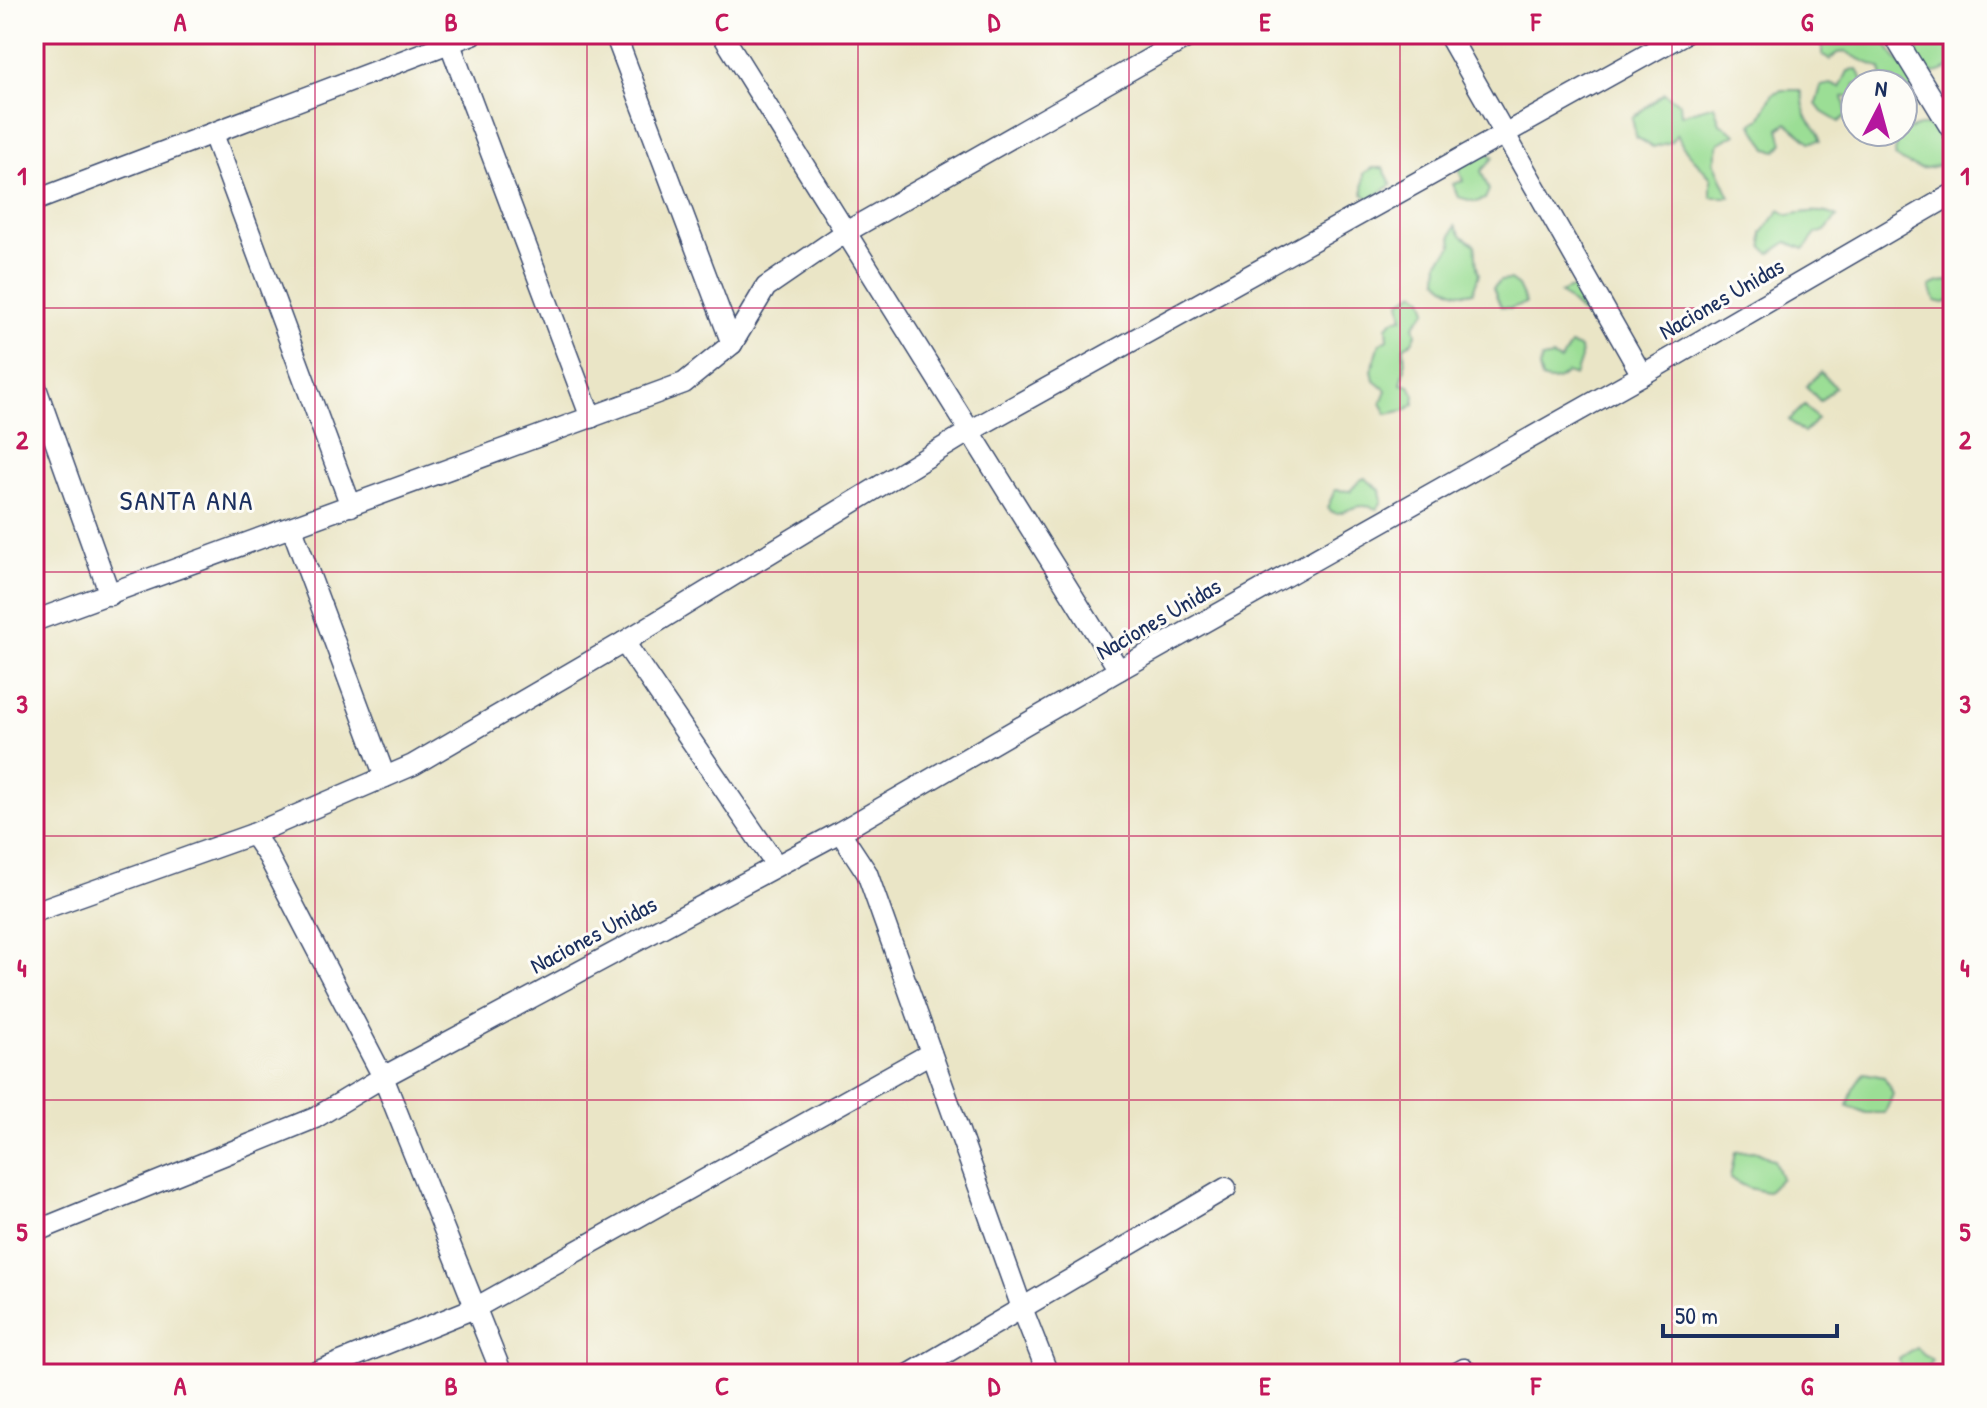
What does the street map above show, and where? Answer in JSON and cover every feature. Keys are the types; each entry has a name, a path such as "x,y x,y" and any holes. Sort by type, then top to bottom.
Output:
{"street":[{"path":"34,201 473,34"},
{"path":"615,34 732,344"},
{"path":"722,34 1119,670"},
{"path":"34,621 684,383 732,344 766,287 846,232 1193,34"},
{"path":"1448,34 1642,375"},
{"path":"34,912 253,834 413,765 624,642 970,431 1684,34"},
{"path":"1893,34 1953,132"},
{"path":"450,44 591,418"},
{"path":"213,134 351,506"},
{"name":"Naciones Unidas","path":"34,1232 315,1118 383,1077 840,832 1953,194"},
{"path":"34,382 110,595"},
{"path":"292,528 385,777"},
{"path":"624,642 776,865"},
{"path":"840,832 867,873 1048,1374"},
{"path":"253,834 268,856 383,1077 502,1374"},
{"path":"311,1374 477,1307 931,1053"},
{"path":"910,1374 1226,1188"},
{"path":"1455,1374 1464,1369 1469,1374"}],"green space":[{"path":"1831,34 1882,34 1903,68 1879,68 1847,52 1837,53 1830,60 1822,54 1822,44"},
{"path":"1924,34 1939,34 1953,45 1953,65 1934,73 1921,68 1917,51"},
{"path":"1831,84 1839,88 1839,122 1822,112 1816,104 1821,86"},
{"path":"1800,90 1805,114 1820,141 1810,142 1787,123 1779,129 1783,143 1777,151 1767,149 1752,124 1760,119 1773,93"},
{"path":"1664,93 1680,104 1681,115 1714,105 1720,123 1736,134 1719,143 1714,162 1730,197 1711,197 1711,178 1683,147 1677,134 1671,142 1653,147 1636,137 1632,118"},
{"path":"1919,126 1939,126 1949,143 1946,162 1931,167 1919,168 1894,156 1896,148 1919,148"},
{"path":"1485,152 1494,157 1481,171 1489,190 1485,199 1476,202 1458,197 1453,184 1463,181 1460,163"},
{"path":"1373,168 1383,168 1392,185 1370,199 1363,194 1364,173"},
{"path":"1780,210 1788,215 1819,212 1837,217 1825,231 1816,234 1804,249 1787,242 1771,253 1763,248 1762,233"},
{"path":"1455,226 1475,245 1479,274 1473,292 1454,291 1438,279 1439,261 1452,246 1451,236"},
{"path":"1510,280 1518,286 1526,303 1511,308 1501,307 1493,288 1500,281"},
{"path":"1949,281 1953,283 1953,300 1944,303 1935,301 1930,286"},
{"path":"1579,288 1594,301 1591,311 1582,313 1560,293"},
{"path":"1416,292 1423,298 1427,310 1414,325 1416,334 1412,342 1404,346 1405,369 1401,384 1410,386 1415,395 1414,404 1406,410 1387,414 1381,403 1386,390 1374,380 1372,370 1380,343 1388,339 1387,326 1395,319 1403,318 1400,301"},
{"path":"1570,345 1580,348 1581,358 1575,376 1567,373 1555,380 1542,379 1539,368 1542,359 1552,357 1561,361"},
{"path":"1821,372 1835,387 1820,401 1806,386"},
{"path":"1805,405 1817,419 1804,433 1789,420"},
{"path":"1365,478 1380,490 1382,501 1377,509 1360,506 1337,513 1327,508 1335,490 1350,491"},
{"path":"1864,1073 1884,1077 1893,1094 1885,1113 1866,1113 1848,1106 1853,1089"},
{"path":"1755,1151 1774,1160 1781,1178 1767,1192 1748,1188 1730,1179 1735,1152"},
{"path":"1916,1348 1932,1360 1923,1374 1902,1374 1899,1359"}],"district":[{"name":"SANTA ANA","path":"187,500"}]}
